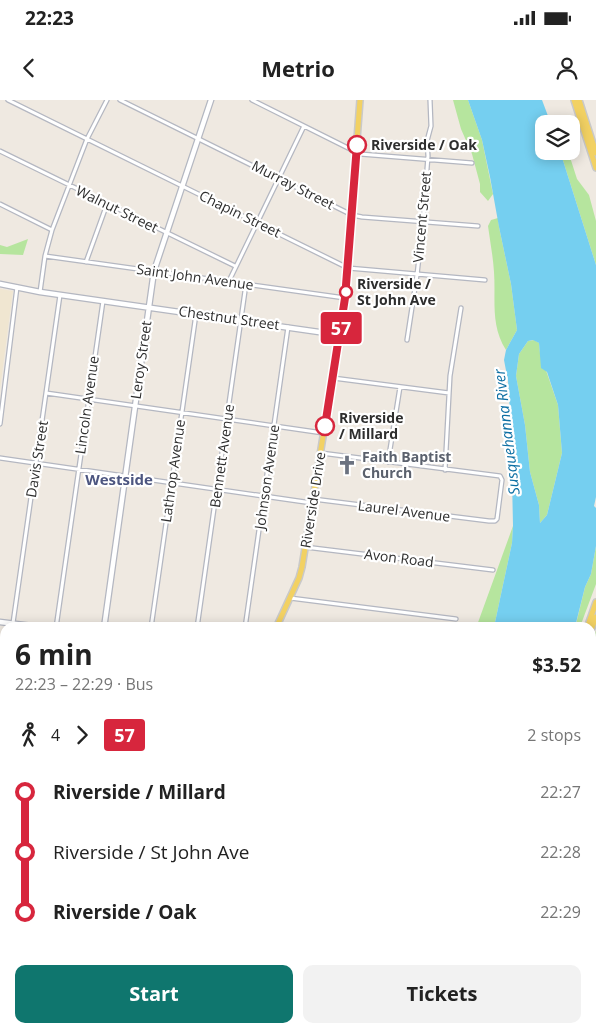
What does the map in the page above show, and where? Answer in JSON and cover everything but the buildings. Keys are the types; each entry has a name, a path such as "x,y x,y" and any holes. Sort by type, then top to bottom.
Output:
{"main road":[{"name":"Riverside Drive","path":"279,622 300,575 340,335 348,268 360,100"},
{"path":"575,101 596,153"},
{"path":"575,101 596,168"},
{"path":"589,622 596,602"}],"street":[{"name":"Chapin Street","path":"8,100 348,268 484,280"},
{"path":"40,292 45,256 52,230 88,139 107,100"},
{"name":"Murray Street","path":"120,100 352,215 478,226"},
{"name":"Leroy Street","path":"105,622 154,271 211,100"},
{"path":"252,100 356,152 368,155 472,163"},
{"name":"Vincent Street","path":"407,340 423,222 427,141 431,126 430,100"},
{"path":"229,282 256,222 304,126"},
{"name":"Walnut Street","path":"0,151 235,266"},
{"path":"86,262 108,203"},
{"path":"0,204 52,230"},
{"name":"Saint John Avenue","path":"45,256 345,298"},
{"name":"Chestnut Street","path":"0,284 40,292 340,335"},
{"name":"Bennett Avenue","path":"198,622 246,284"},
{"path":"0,424 17,287"},
{"name":"Davis Street","path":"13,622 60,294"},
{"name":"Lincoln Avenue","path":"57,622 103,301"},
{"path":"320,453 446,470 449,393 461,308"},
{"name":"Lathrop Avenue","path":"152,622 196,314"},
{"name":"Johnson Avenue","path":"246,622 288,327"},
{"path":"333,378 449,393"},
{"path":"388,462 400,387"},
{"path":"46,393 323,433"},
{"name":"Laurel Avenue","path":"0,458 264,496 495,521 502,478 446,470"},
{"name":"Avon Road","path":"305,547 493,570"},
{"path":"290,598 456,619"}],"shaded area":[{"path":"0,289 13,291 0,389"}],"green space":[{"path":"453,100 468,100 482,140 493,194 488,201 480,192 480,184 472,154 461,129"},
{"path":"563,160 571,160 577,179 589,195 596,221 596,265"},
{"path":"498,218 511,284 517,330 506,350 496,321 494,266 488,226 491,220"},
{"path":"28,239 23,255 0,254 0,245 7,247"},
{"path":"534,340 539,343 540,353 558,405 562,453 547,515 540,523 539,505 530,472 525,425 516,376 519,354 528,341"},
{"path":"513,526 512,543 495,622 478,622"},
{"path":"596,546 596,584 582,622 576,622 585,587 591,574"}],"water":[{"path":"468,100 542,100 548,115 535,115 535,160 563,160 596,265 596,497 594,506 596,508 596,546 591,574 585,587 576,622 495,622 512,543 511,429 508,381 504,360 506,350 517,330 511,284 482,140","holes":["533,340 539,343 541,368 547,372 558,405 562,453 547,515 540,523 539,505 530,472 525,425 516,376 519,354 528,341"]}],"bus line":[{"name":"57","path":"325,426 345,298 357,145"}],"place":[{"name":"Riverside / Oak","path":"357,145"},
{"name":"Riverside / St John Ave","path":"346,292"},
{"name":"Riverside / Millard","path":"325,426"},
{"name":"Faith Baptist Church","path":"347,465"}],"district":[{"name":"Westside","path":"119,480"}],"water label":[{"name":"Susquehanna River","path":"507,432"}]}
